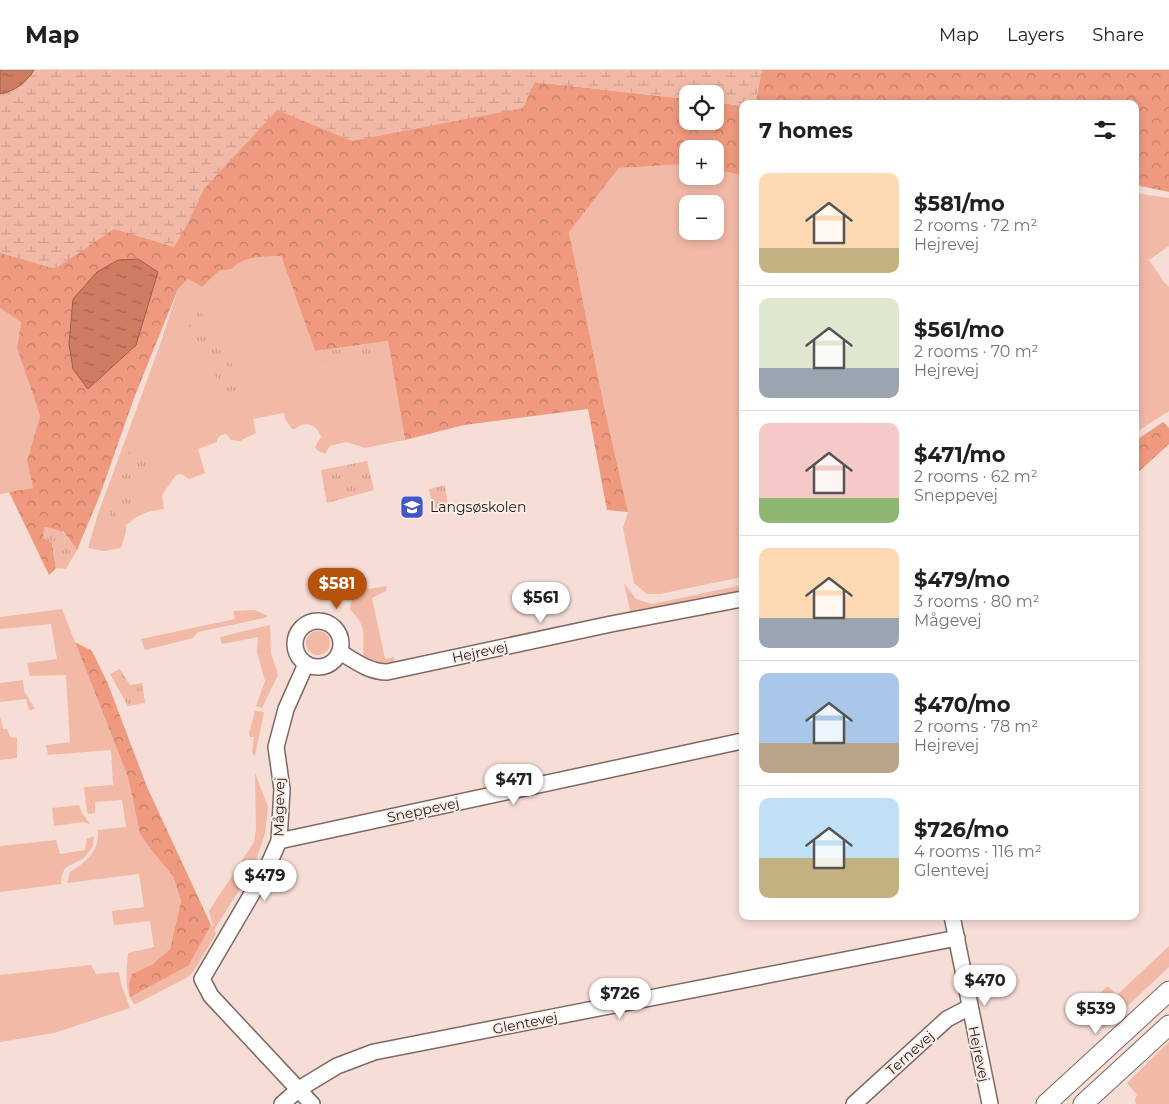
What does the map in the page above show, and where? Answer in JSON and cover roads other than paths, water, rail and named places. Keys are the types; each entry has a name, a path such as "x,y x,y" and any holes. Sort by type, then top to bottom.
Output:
{"street":[{"name":"Hejrevej","path":"340,652 369,669 377,672 387,672 611,624 739,600"},
{"path":"321,621 334,626 341,638 340,652 328,664 318,667 306,664 298,656 294,644 298,632 308,623 321,621"},
{"name":"Mågevej","path":"306,664 286,709 276,747 282,789 279,841 267,868 202,979 211,996 312,1104"},
{"name":"Sneppevej","path":"279,841 739,742"},
{"name":"Hejrevej","path":"953,920 990,1104"},
{"name":"Glentevej","path":"282,1104 299,1089 336,1066 374,1052 957,938"},
{"path":"1046,1104 1169,991"},
{"name":"Ternevej","path":"854,1104 947,1019 970,1007"},
{"path":"1083,1104 1169,1025"}],"water":[{"path":"0,70 34,70 20,86 0,94"},
{"path":"138,259 158,272 136,345 88,389 73,369 69,344 73,299 97,272 118,260"}],"place":[{"name":"Langsøskolen","path":"412,507"}]}
